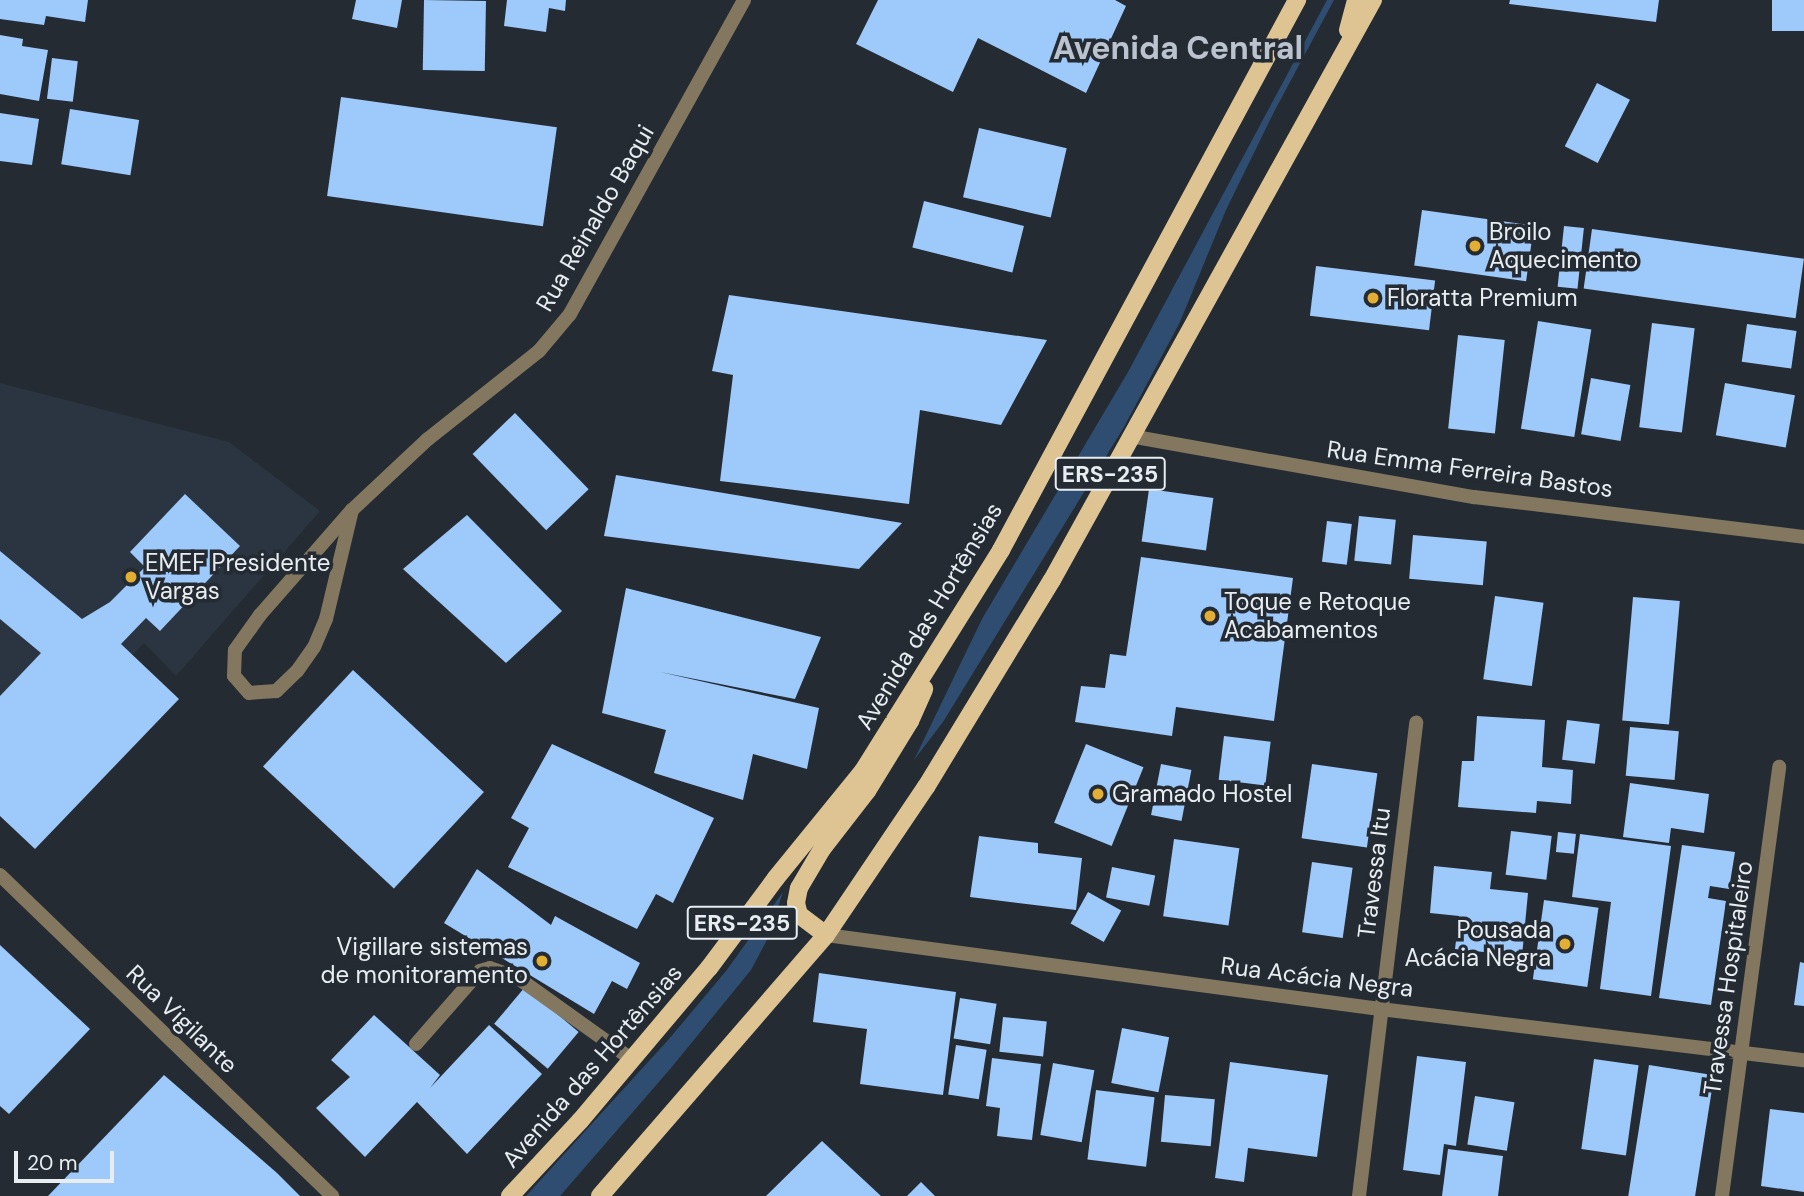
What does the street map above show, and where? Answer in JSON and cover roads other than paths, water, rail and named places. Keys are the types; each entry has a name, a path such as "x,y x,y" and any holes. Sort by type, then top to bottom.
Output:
{"main road":[{"name":"Avenida das Hortênsias","path":"510,1196 580,1121 709,968 776,878 863,771 1001,550 1297,0"},
{"path":"1339,60 1356,0"},
{"name":"ERS-235","path":"600,1196 826,935 926,786 998,673 1373,0"},
{"path":"826,935 799,915 796,903 799,888 822,849 867,791 910,721 949,632"}],"street":[{"name":"Rua Reinaldo Baqui","path":"352,510 326,619 314,647 297,671 276,691 249,692 234,676 235,650 260,615 352,510 438,430 539,351 570,314 744,0"},
{"name":"Rua Emma Ferreira Bastos","path":"1130,436 1474,497 1804,537"},
{"name":"Travessa Itu","path":"1359,1196 1416,722"},
{"name":"Travessa Hospitaleiro","path":"1722,1196 1779,767"},
{"name":"Rua Vigilante","path":"0,875 332,1196"},
{"name":"Rua Acácia Negra","path":"826,935 1380,1009 1804,1060"},
{"path":"416,1044 480,971 490,968 518,978 631,1059"}],"place":[{"name":"Broilo Aquecimento","path":"1475,246"},
{"name":"Floratta Premium","path":"1373,298"},
{"name":"EMEF Presidente Vargas","path":"131,577"},
{"name":"Toque e Retoque Acabamentos","path":"1210,616"},
{"name":"Gramado Hostel","path":"1098,794"},
{"name":"Pousada Acácia Negra","path":"1565,944"},
{"name":"Vigillare sistemas de monitoramento","path":"542,961"}],"district":[{"name":"Avenida Central","path":"1178,48"}]}
